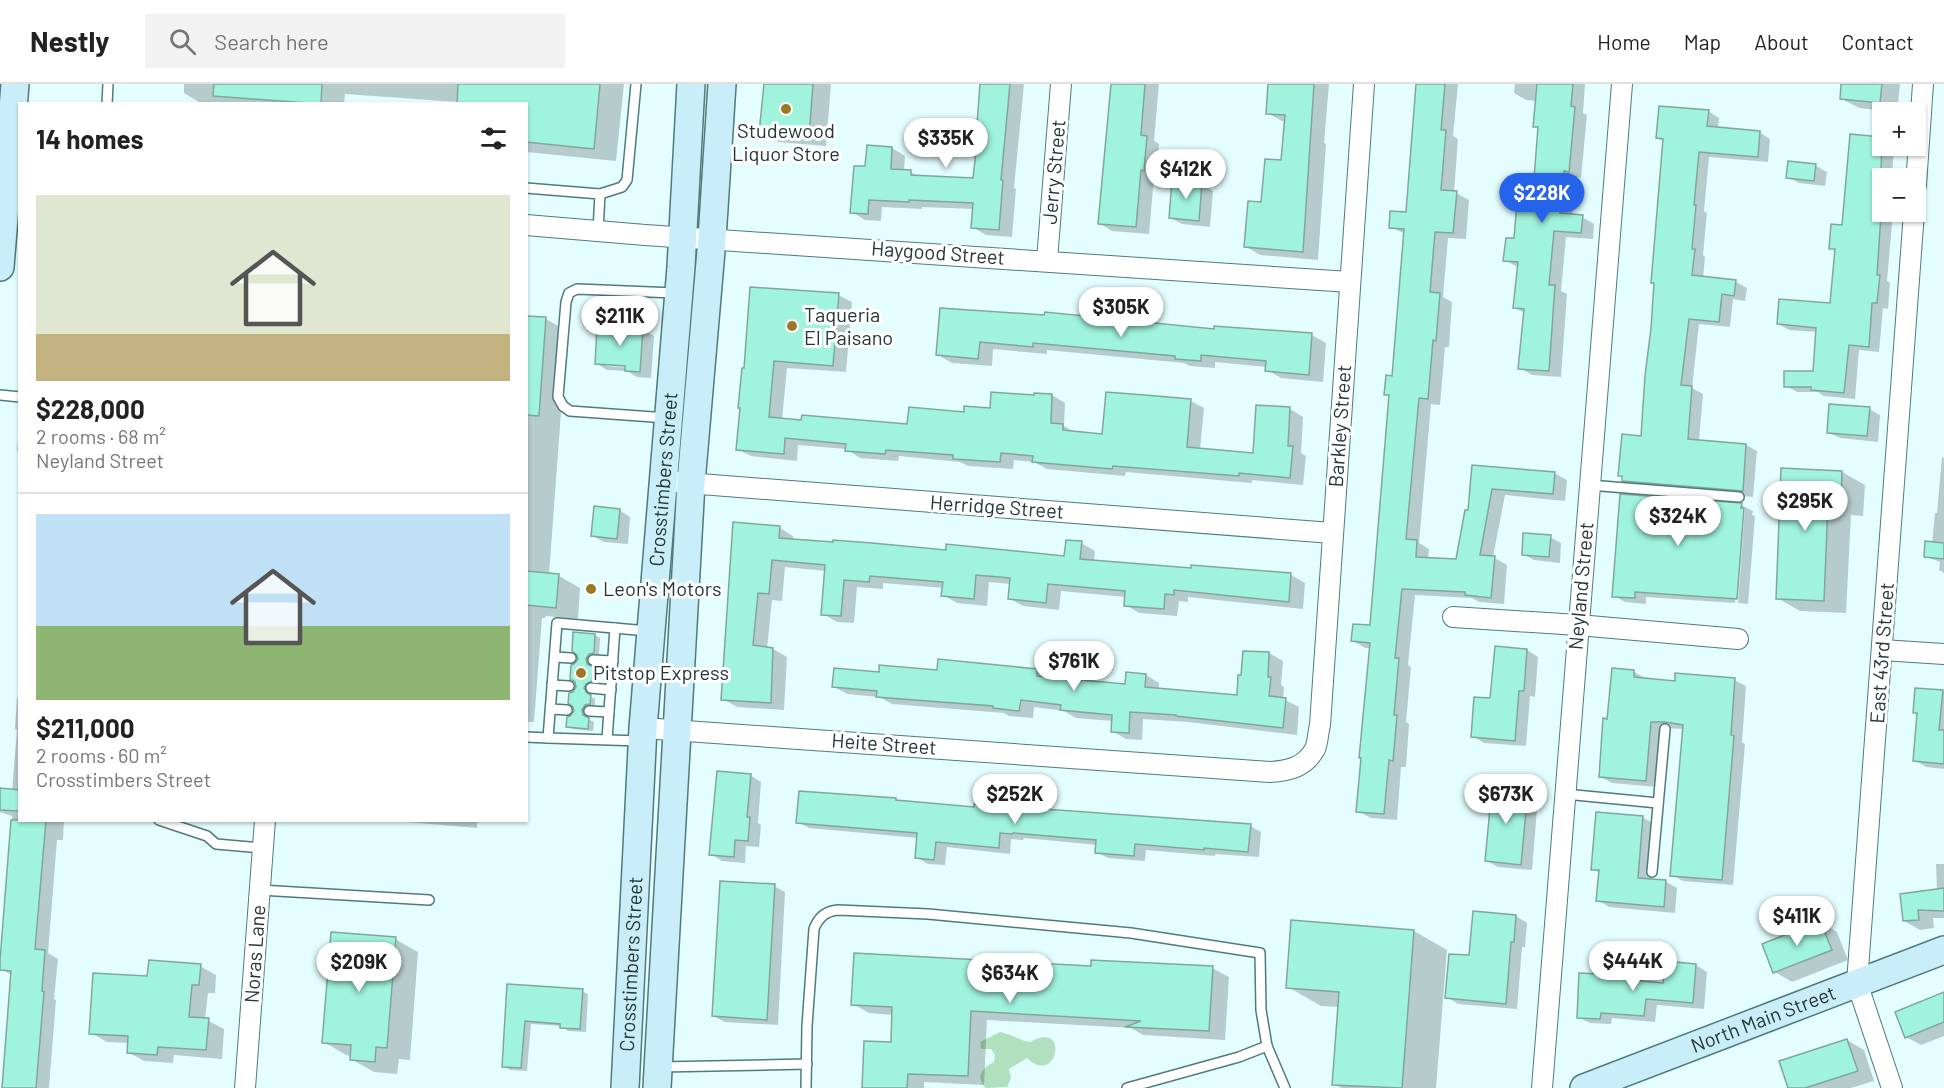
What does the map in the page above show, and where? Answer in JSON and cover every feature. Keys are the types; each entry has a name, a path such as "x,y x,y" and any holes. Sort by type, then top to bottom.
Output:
{"main road":[{"path":"0,256 13,188 15,84"},
{"name":"Crosstimbers Street","path":"625,1076 643,735 678,293 691,84"},
{"name":"Crosstimbers Street","path":"657,1077 691,483 712,239 722,84"},
{"name":"North Main Street","path":"1584,1088 1944,950"},
{"path":"625,1076 657,1077"}],"street":[{"name":"Jerry Street","path":"1047,260 1061,84"},
{"name":"Barkley Street","path":"1303,763 1315,748 1320,725 1364,84"},
{"name":"Neyland Street","path":"1542,1088 1622,84"},
{"path":"1917,168 1923,84"},
{"name":"East 43rd Street","path":"1892,1088 1857,983 1913,222"},
{"name":"Haygood Street","path":"528,225 1350,282"},
{"name":"Herridge Street","path":"662,481 1332,533"},
{"path":"1454,617 1738,639"},
{"path":"1882,650 1944,654"},
{"name":"Heite Street","path":"643,735 677,730 1270,772 1288,771 1303,763"},
{"name":"Noras Lane","path":"245,1088 265,822"}],"lane":[{"path":"107,102 108,84"},
{"path":"528,188 600,194 622,187 627,180 636,84"},
{"path":"598,231 600,194"},
{"path":"667,418 570,411 563,406 558,397 566,302 569,293 577,289 678,293"},
{"path":"0,395 18,397"},
{"path":"1589,485 1739,497"},
{"path":"548,738 557,623 651,632"},
{"path":"607,739 615,628"},
{"path":"555,657 571,658"},
{"path":"593,660 613,661"},
{"path":"552,685 569,686"},
{"path":"591,688 611,690"},
{"path":"551,709 567,710"},
{"path":"590,711 609,712"},
{"path":"1652,872 1665,729"},
{"path":"528,737 607,739 643,735"},
{"path":"1564,794 1658,803"},
{"path":"165,822 207,836 216,844 263,848"},
{"path":"260,890 429,900"},
{"path":"806,1088 807,1026 814,930 822,915 832,910 928,914 1131,933 1260,953 1261,1010 1267,1046 1285,1088"},
{"path":"1127,1088 1239,1057 1267,1046"},
{"path":"657,1077 807,1064"}],"green space":[{"path":"1000,1032 1030,1042 1043,1037 1051,1039 1055,1044 1052,1060 1046,1065 1038,1065 1027,1058 1009,1069 1011,1078 1007,1087 986,1088 980,1076 986,1067 994,1062 995,1055 991,1049 981,1049 980,1042"}],"building":[{"path":"214,84 322,84 321,102 213,96"},
{"path":"458,84 600,84 594,149 528,142 528,102 457,102"},
{"name":"Studewood Liquor Store","path":"764,84 813,84 809,137 759,133"},
{"path":"980,84 1010,84 999,230 971,228 973,203 869,200 868,214 850,213 854,166 865,166 867,145 892,147 891,169 911,170 911,175 973,178 977,142 969,141 971,124 977,124"},
{"path":"1111,84 1145,84 1141,135 1147,136 1144,171 1141,170 1136,227 1098,224"},
{"path":"1268,84 1314,84 1303,252 1244,247 1248,201 1261,202 1265,159 1281,160 1285,115 1266,114"},
{"path":"1416,84 1445,84 1441,130 1446,130 1441,190 1457,191 1453,233 1435,232 1430,292 1440,293 1436,341 1433,340 1428,399 1419,398 1406,539 1417,540 1416,557 1456,559 1465,510 1468,510 1472,465 1555,472 1553,494 1492,489 1480,555 1495,556 1491,598 1465,595 1465,592 1402,589 1395,658 1399,658 1394,715 1397,715 1393,761 1389,760 1384,814 1356,812 1370,643 1351,641 1353,624 1370,625 1389,395 1384,395 1386,375 1392,376 1404,229 1389,228 1390,211 1406,212"},
{"path":"1537,84 1573,84 1571,106 1575,107 1569,172 1564,171 1560,213 1583,215 1581,233 1554,231 1549,285 1555,285 1549,371 1518,369 1524,309 1513,308 1518,262 1503,261 1506,238 1514,238 1518,190 1533,191 1538,127 1533,127"},
{"path":"1841,84 1882,84 1880,102 1840,99"},
{"path":"1659,106 1709,110 1707,126 1760,131 1758,157 1699,152 1694,205 1696,205 1692,249 1695,249 1692,275 1736,280 1734,296 1722,294 1719,322 1689,319 1681,385 1692,386 1688,439 1746,444 1743,491 1622,481 1622,476 1618,476 1622,434 1641,436 1651,328 1654,283 1651,283 1663,139 1656,138"},
{"path":"1850,134 1872,136 1872,156 1881,156 1881,168 1872,168 1872,222 1880,222 1877,275 1880,275 1877,303 1872,303 1869,347 1849,345 1844,393 1811,390 1811,387 1784,387 1784,371 1813,371 1816,328 1777,324 1779,299 1830,303 1835,249 1829,249 1831,224 1842,225"},
{"path":"1788,161 1816,164 1814,181 1786,178"},
{"path":"1172,180 1202,183 1199,221 1169,218"},
{"path":"750,287 839,293 833,366 774,361 769,417 801,420 802,415 907,424 909,407 964,412 964,406 990,408 991,392 1034,395 1034,393 1052,394 1051,423 1063,424 1063,430 1102,434 1106,392 1191,399 1187,447 1253,453 1256,405 1290,407 1288,446 1293,446 1290,478 1113,466 1112,469 1032,462 1033,456 1001,453 1000,462 953,459 953,455 886,450 885,454 845,451 846,444 785,438 784,454 736,450"},
{"path":"940,308 1044,315 1045,312 1214,329 1214,326 1312,333 1309,375 1265,371 1266,361 1201,355 1201,361 1175,359 1175,356 1033,343 1033,347 980,342 978,359 936,355"},
{"path":"528,316 546,317 539,416 528,415"},
{"path":"617,326 643,328 640,372 625,371 625,366 595,364 597,327 617,328"},
{"path":"1829,404 1870,407 1867,436 1827,433"},
{"path":"1781,468 1842,471 1841,504 1828,503 1824,601 1776,599"},
{"path":"1620,494 1742,503 1741,508 1744,508 1737,599 1635,592 1635,598 1612,597"},
{"path":"594,506 620,509 617,539 591,536"},
{"path":"733,522 780,526 779,538 833,542 833,540 946,550 946,544 1064,556 1066,540 1082,541 1080,559 1291,573 1289,602 1174,590 1174,595 1165,594 1164,609 1124,606 1125,591 1048,584 1046,603 1008,599 1010,578 976,575 974,599 941,596 943,582 870,576 869,582 844,580 841,616 821,615 825,565 772,560 769,594 758,593 753,645 773,648 771,703 721,700"},
{"path":"1523,533 1551,535 1549,557 1522,555"},
{"path":"1925,541 1944,543 1944,559 1924,557"},
{"path":"528,571 559,574 556,608 528,605"},
{"name":"Pitstop Express","path":"573,632 595,634 594,653 589,654 586,659 587,664 593,667 592,681 584,688 591,695 590,704 585,705 582,710 583,715 589,718 588,729 566,727 567,717 574,711 568,703 569,693 573,692 576,687 575,682 570,679 571,665 578,659 572,651"},
{"path":"1495,646 1527,649 1524,691 1519,691 1515,741 1471,737 1474,697 1490,698"},
{"path":"1243,651 1269,652 1268,677 1271,677 1269,696 1286,698 1283,728 1176,715 1130,712 1129,733 1111,732 1112,715 1060,710 1061,705 1021,700 1019,711 993,708 993,706 876,697 877,691 832,687 834,668 879,672 879,665 937,670 938,659 1037,669 1037,676 1125,684 1126,672 1146,674 1145,687 1237,695"},
{"path":"1612,668 1634,670 1634,677 1675,681 1675,673 1735,678 1731,735 1734,736 1722,880 1670,876 1683,725 1651,722 1646,781 1599,777 1603,718 1607,719"},
{"path":"1915,688 1943,690 1939,730 1944,730 1944,764 1913,761 1917,713 1913,713"},
{"path":"717,771 751,774 747,817 750,817 748,841 735,840 734,857 709,855"},
{"path":"1490,786 1528,789 1521,865 1485,861"},
{"path":"0,788 18,790 18,811 0,810"},
{"path":"799,791 896,798 896,800 974,807 974,804 1251,824 1248,852 1135,844 1134,856 1095,853 1096,840 1000,833 999,848 936,842 934,860 915,858 917,833 796,823"},
{"path":"1596,812 1643,816 1638,878 1666,880 1664,907 1596,901 1599,870 1591,870"},
{"path":"11,820 46,822 35,949 45,950 36,1088 2,1088 11,971 0,970"},
{"path":"720,881 775,884 767,1020 712,1016"},
{"path":"1944,888 1944,911 1918,910 1919,920 1903,921 1900,894"},
{"path":"1473,911 1516,915 1514,942 1511,942 1506,1004 1445,998 1449,954 1469,955"},
{"path":"1291,920 1414,930 1402,1088 1332,1085 1339,992 1286,988"},
{"path":"1820,921 1832,950 1773,973 1762,944"},
{"path":"331,932 396,937 387,1048 376,1047 375,1062 350,1060 351,1045 322,1043"},
{"path":"854,953 1091,966 1091,960 1213,966 1209,1031 1125,1027 1141,1021 971,1011 968,1076 908,1074 907,1088 862,1088 864,1041 891,1042 892,1007 851,1005"},
{"path":"149,960 201,964 199,985 192,985 189,1017 209,1018 206,1050 158,1047 157,1055 127,1053 128,1036 89,1034 93,973 147,976"},
{"path":"1665,961 1696,964 1693,1003 1646,999 1644,1016 1601,1013 1600,1019 1577,1018 1579,973 1663,983"},
{"path":"507,984 583,989 580,1029 560,1028 560,1024 525,1021 521,1068 502,1067"},
{"path":"1944,992 1944,1022 1905,1038 1895,1012"},
{"path":"1847,1039 1858,1071 1805,1088 1788,1088 1779,1061"}],"place":[{"name":"Studewood Liquor Store","path":"786,109"},
{"name":"Taqueria El Paisano","path":"792,326"},
{"name":"Leon's Motors","path":"591,589"},
{"name":"Pitstop Express","path":"581,673"}]}
